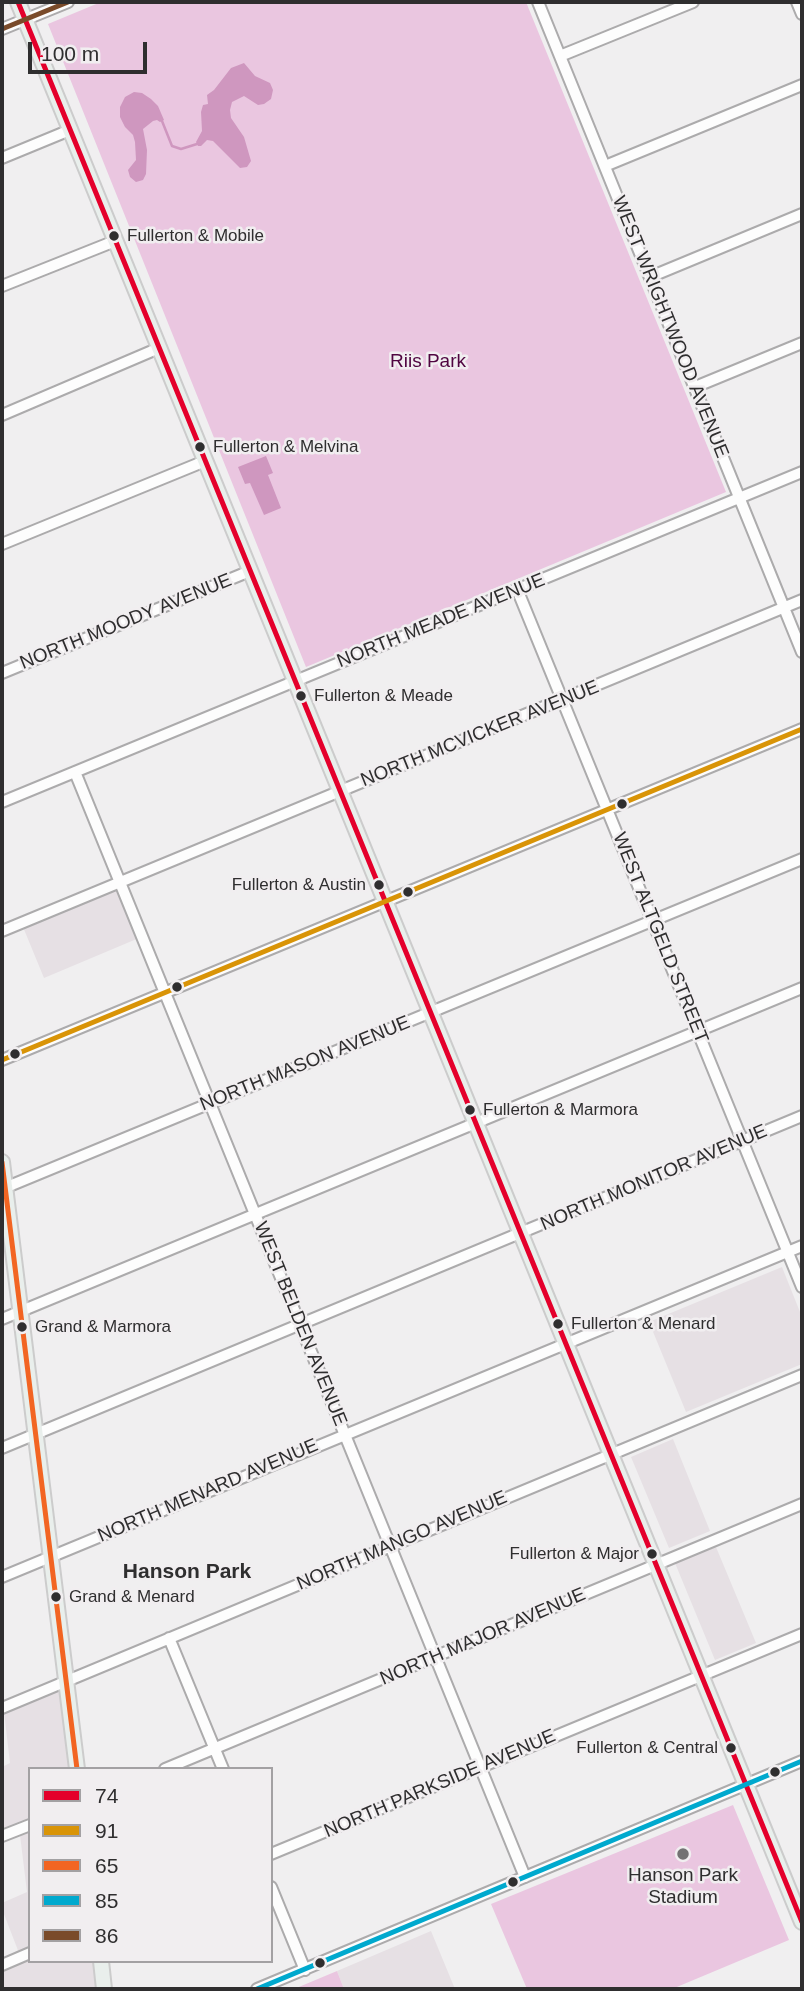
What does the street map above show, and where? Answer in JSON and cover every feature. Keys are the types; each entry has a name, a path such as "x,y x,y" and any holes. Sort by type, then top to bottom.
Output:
{"main road":[{"path":"18,2 702,1675 797,1895 802,1922"},
{"path":"2,1162 3,1188 77,1767"},
{"path":"101,1963 104,1989"}],"street":[{"path":"2,29 68,2"},
{"name":"WEST WRIGHTWOOD AVENUE","path":"538,2 802,652"},
{"path":"560,57 693,2"},
{"path":"797,2 802,14"},
{"path":"605,166 802,85"},
{"path":"2,158 70,130"},
{"path":"650,277 802,214"},
{"path":"2,286 115,241"},
{"path":"695,387 802,342"},
{"path":"2,415 159,348"},
{"path":"2,544 205,461"},
{"name":"NORTH MEADE AVENUE","path":"2,802 802,472"},
{"name":"NORTH MOODY AVENUE","path":"2,673 250,571"},
{"name":"WEST ALTGELD STREET","path":"517,589 802,1287"},
{"name":"NORTH MCVICKER AVENUE","path":"2,931 802,600"},
{"path":"2,1060 802,729"},
{"name":"WEST BELDEN AVENUE","path":"75,772 525,1877"},
{"name":"NORTH MASON AVENUE","path":"3,1188 802,859"},
{"path":"2,1319 802,988"},
{"name":"NORTH MONITOR AVENUE","path":"2,1448 802,1116"},
{"name":"NORTH MENARD AVENUE","path":"2,1577 802,1245"},
{"name":"NORTH MANGO AVENUE","path":"2,1708 802,1375"},
{"name":"NORTH MAJOR AVENUE","path":"170,1767 802,1504"},
{"name":"NORTH PARKSIDE AVENUE","path":"273,1853 802,1634"},
{"path":"169,1638 222,1767"},
{"path":"257,1989 802,1761"},
{"path":"2,1836 28,1826"},
{"path":"273,1893 305,1970"},
{"path":"2,1965 28,1954"}],"shaded area":[{"path":"244,63 255,76 270,83 273,90 271,99 264,104 258,105 244,96 232,102 231,118 244,137 251,161 247,167 240,168 213,141 207,140 201,146 196,142 202,131 201,112 203,105 208,104 207,95 231,68"},
{"path":"134,92 142,93 151,99 158,106 164,120 153,121 143,129 147,150 146,174 143,180 136,182 130,177 128,170 136,160 135,142 120,117 120,107 125,97"},
{"path":"266,456 273,473 268,475 281,508 264,515 250,483 245,484 238,467"},
{"path":"118,887 139,938 44,978 23,927"},
{"path":"782,1267 802,1317 802,1364 686,1412 649,1322"},
{"path":"673,1439 710,1531 669,1548 631,1457"},
{"path":"716,1547 756,1643 715,1660 675,1563"},
{"path":"60,1689 69,1767 28,1767 28,1963 93,1963 97,1989 2,1989 2,1961 19,1953 2,1903 27,1892 20,1835 2,1842 2,1767 10,1763 4,1712"},
{"path":"431,1931 455,1989 344,1989 337,1971"}],"green space":[{"name":"Riis Park","path":"101,2 526,2 726,492 306,667 48,24"},
{"name":"Hanson Park Stadium","path":"733,1805 789,1940 672,1989 527,1989 491,1904"},
{"path":"337,1971 344,1989 294,1989"}],"waterway":[{"path":"162,121 172,146 181,149 197,144"}],"transit line":[{"name":"74","path":"18,2 802,1922"},
{"name":"86","path":"2,29 68,2"},
{"name":"91","path":"2,1060 802,729"},
{"name":"65","path":"2,1162 77,1767"},
{"name":"85","path":"257,1989 802,1761"}],"place":[{"name":"Fullerton & Mobile","path":"114,236"},
{"name":"Fullerton & Melvina","path":"200,447"},
{"name":"Fullerton & Meade","path":"301,696"},
{"name":"Fullerton & Austin","path":"379,885"},
{"name":"Fullerton & Marmora","path":"470,1110"},
{"name":"Fullerton & Menard","path":"558,1324"},
{"name":"Grand & Marmora","path":"22,1327"},
{"name":"Fullerton & Major","path":"652,1554"},
{"name":"Grand & Menard","path":"56,1597"},
{"name":"Fullerton & Central","path":"731,1748"},
{"name":"Hanson Park Stadium","path":"683,1854"}],"district":[{"name":"Hanson Park","path":"187,1572"}]}
